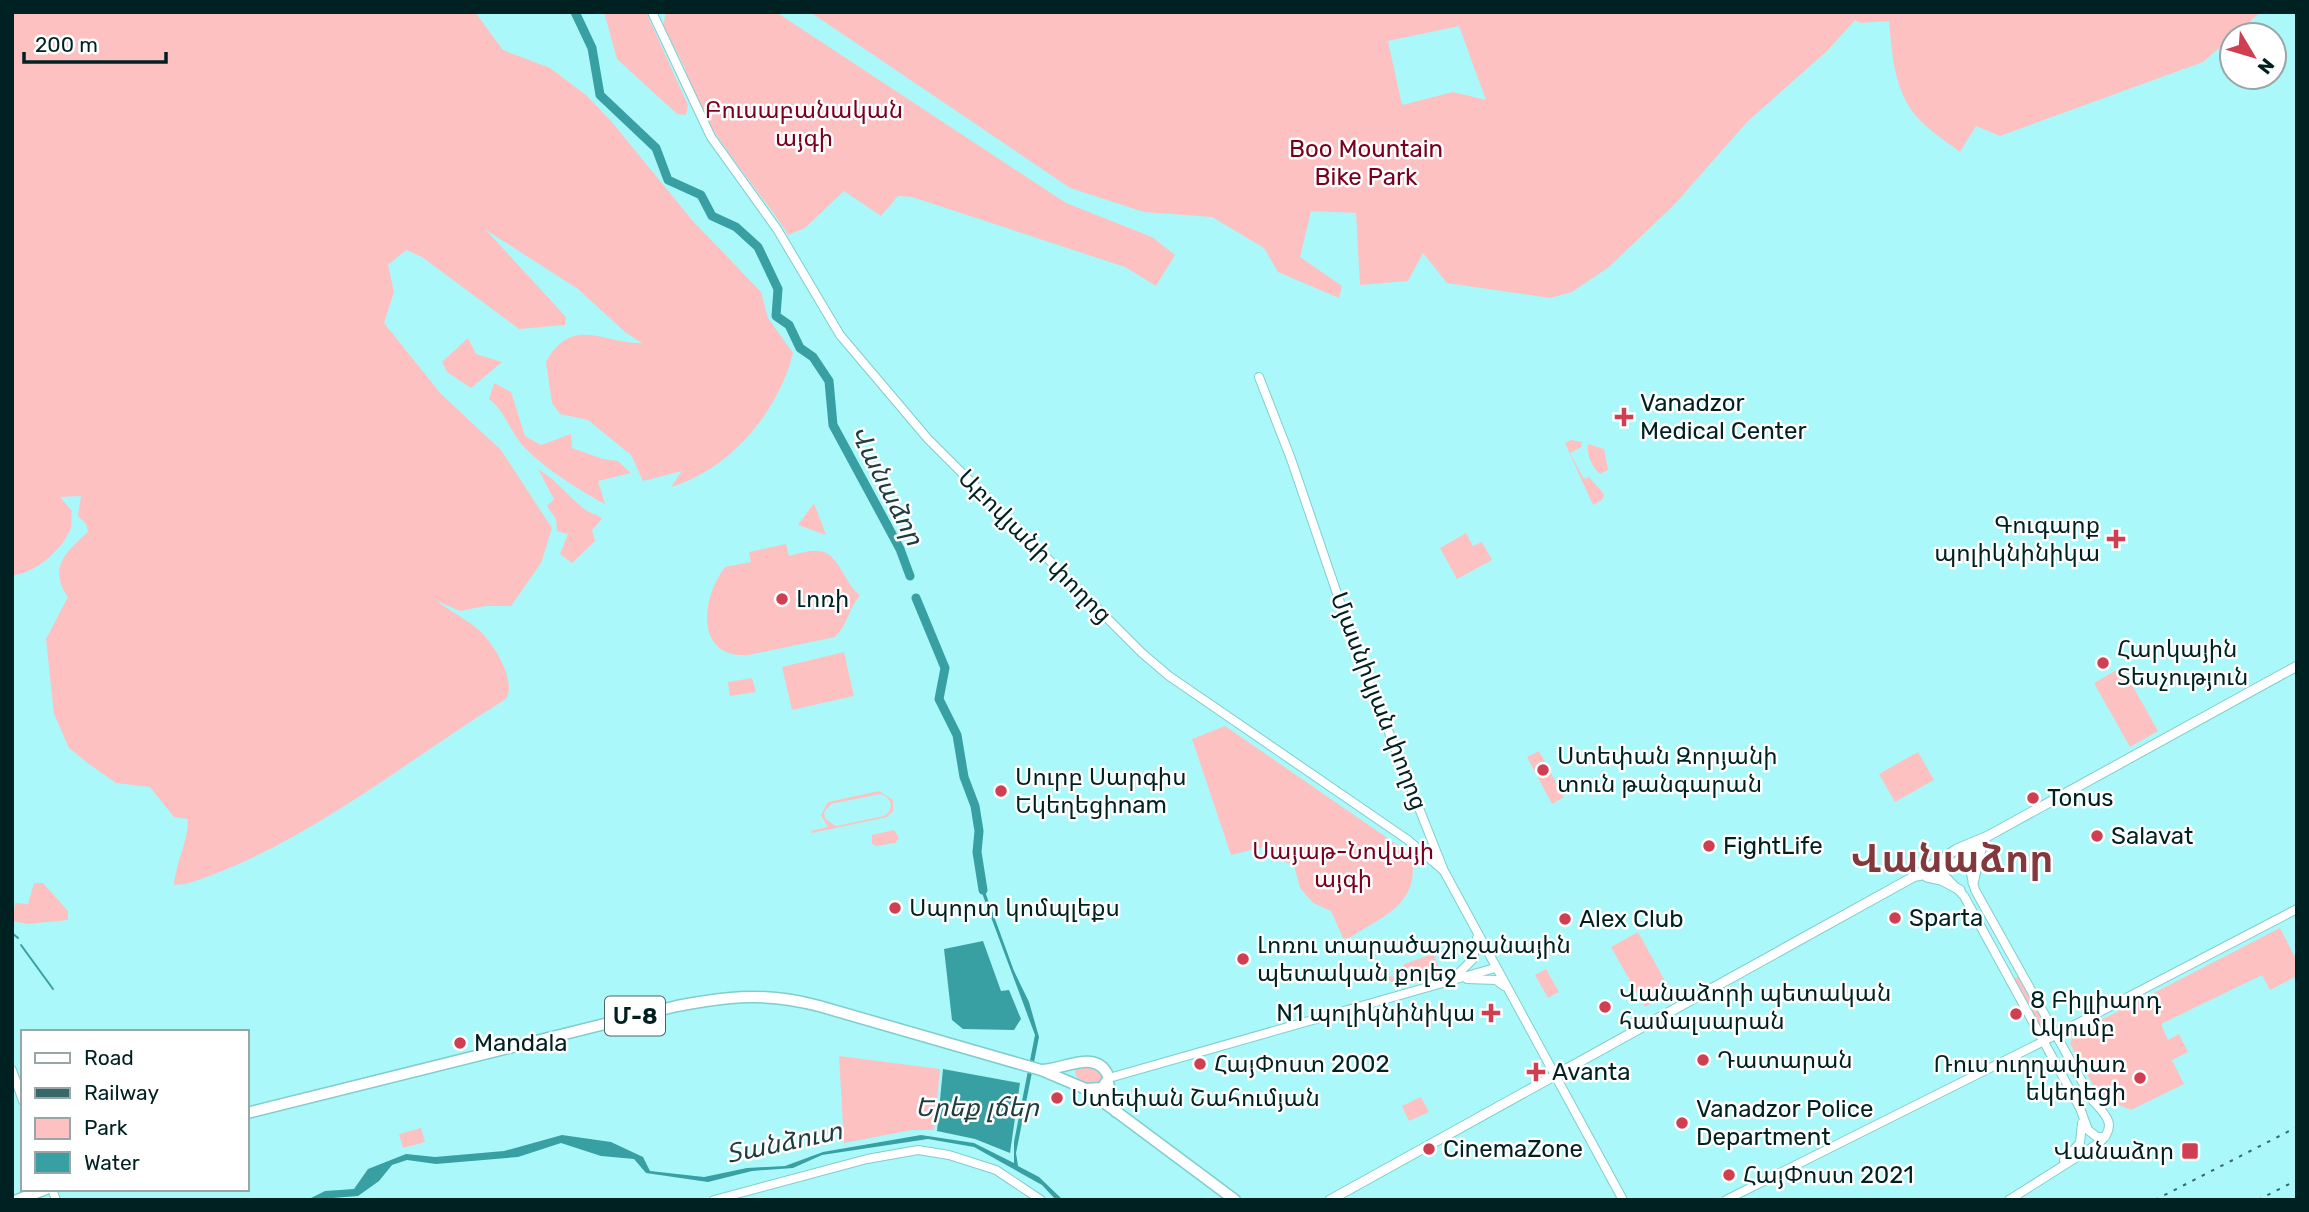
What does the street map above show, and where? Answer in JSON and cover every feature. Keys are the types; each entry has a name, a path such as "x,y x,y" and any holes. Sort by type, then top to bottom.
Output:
{"highway":[{"name":"Մ-8","path":"248,1113 677,1006 747,995 792,999 1041,1070 1081,1086 1235,1200"},
{"path":"1109,1081 1097,1090 1081,1086 1073,1070 1080,1062 1098,1063 1109,1081 1116,1112"},
{"name":"Մ-8","path":"1041,1070 1080,1062"},
{"path":"17,1200 41,1191"}],"main road":[{"path":"1330,1200 1915,876 1957,849 1986,838 2297,666"},
{"path":"1915,876 1941,872 1967,858 1986,838"},
{"path":"1973,883 1976,858 1986,838"},
{"path":"1957,849 1965,850 1967,858"},
{"path":"1939,859 1936,866 1941,872"},
{"path":"1915,876 1941,880 1960,890"}],"street":[{"name":"Աբովյանի փողոց","path":"652,12 711,137 778,229 840,335 908,418 1169,677 1408,840 1444,871"},
{"name":"Մյասնիկյան փողոց","path":"1259,377 1291,459 1357,652 1444,871 1623,1200"},
{"path":"1967,858 1973,883 2080,1077"},
{"path":"1941,872 1960,890 2080,1108 2088,1130 2097,1137 2105,1137"},
{"path":"1726,1200 2044,1041 2297,909"},
{"path":"1450,980 1473,959 1477,948 1476,931"},
{"path":"1109,1081 1495,968"},
{"path":"1450,980 1489,979 1499,981 1507,988"},
{"path":"12,1070 21,1095"},
{"path":"2009,1200 2105,1137 2110,1131 2110,1121 2076,1072 2069,1072 2067,1084"},
{"path":"2052,1171 2080,1143 2080,1108"},
{"path":"713,1200 867,1159 918,1150 949,1155 996,1170 1041,1200"}],"green space":[{"path":"12,12 475,12 503,50 550,68 586,95 611,121 692,220 761,292 768,318 793,353 786,375 764,417 732,452 713,467 671,487 682,471 643,481 631,455 588,420 560,414 552,403 546,362 556,347 578,335 642,343 625,332 578,289 486,230 566,317 565,325 519,329 422,257 406,250 388,265 394,292 384,323 441,394 501,450 552,528 541,563 511,606 485,606 460,611 437,601 485,636 502,663 509,691 506,699 312,826 230,868 186,884 174,885 188,819 174,817 150,787 116,783 89,764 69,748 54,714 46,639 68,597 59,578 59,569 66,554 88,532 86,524 78,516 81,496 60,497 72,511 71,526 55,552 29,571 12,575"},
{"path":"604,12 646,12 688,105 686,115 677,114 617,59"},
{"name":"Բուսաբանական այգի","path":"666,12 776,12 1066,203 1152,237 1175,255 1156,286 1125,267 912,197 898,196 881,216 844,191 805,228 788,235 697,104 688,84 686,70 663,25"},
{"name":"Boo Mountain Bike Park","path":"810,12 2261,12 2251,21 2218,21 2218,49 2203,62 2000,136 1976,126 1960,152 1916,116 1903,95 1895,71 1889,21 1861,23 1855,20 1827,51 1747,122 1675,204 1609,267 1572,292 1550,298 1447,283 1423,253 1408,281 1360,285 1356,213 1311,211 1300,257 1342,286 1339,298 1278,272 1264,248 1212,217 1144,212 1070,188","holes":["1459,26 1486,100 1453,92 1402,105 1388,41"]},
{"path":"468,338 476,354 502,362 471,388 447,372 442,362"},
{"path":"494,383 511,392 525,436 541,445 571,434 572,448 603,459 618,461 631,473 598,481 605,504 557,475 524,447 502,413 489,399"},
{"path":"1571,440 1582,442 1581,447 1570,453 1584,479 1589,477 1604,494 1602,500 1593,505 1565,443"},
{"path":"1588,444 1604,449 1608,470 1600,474 1594,467"},
{"path":"538,469 584,509 602,519 592,530 595,541 572,563 560,554 568,534 557,531 556,519 547,506 554,499"},
{"path":"814,503 826,535 798,525"},
{"path":"1466,533 1473,546 1482,542 1492,560 1457,579 1440,548"},
{"name":"Լոռի","path":"786,544 789,556 815,551 831,557 860,595 835,637 749,655 731,654 719,647 711,637 707,624 711,594 717,580 725,567 751,562 749,552"},
{"path":"844,652 854,696 792,710 782,667"},
{"path":"2122,667 2158,731 2130,747 2094,683"},
{"path":"752,678 756,692 730,696 728,682"},
{"name":"Սայաթ-Նովայի այգի","path":"1225,726 1412,855 1410,886 1396,907 1348,939 1343,938 1331,911 1313,903 1300,888 1294,865 1284,862 1271,845 1231,855 1192,739"},
{"path":"1539,751 1564,797 1552,804 1527,757"},
{"path":"1918,752 1934,780 1895,802 1879,774"},
{"path":"879,791 893,800 893,811 887,817 812,833 811,831 828,827 821,815 828,802","holes":["880,794 891,804 890,810 884,816 836,826 825,819 824,812 831,804"]},
{"path":"894,830 899,838 895,843 876,846 872,844 872,835"},
{"path":"34,883 43,883 68,911 68,920 27,924 13,921 15,903 28,904"},
{"path":"2280,928 2297,961 2297,976 2270,990 2262,975 2161,1024 2168,1040 2179,1034 2188,1052 2172,1060 2184,1084 2131,1110 2100,1097 2070,1044 2074,1034"},
{"path":"1638,932 1671,992 1645,1007 1611,947"},
{"path":"1433,954 1442,974 1402,985 1372,975 1373,971 1399,979 1404,964"},
{"path":"1546,969 1559,992 1548,998 1535,975"},
{"path":"2019,976 2045,1024 2040,1027 2014,979"},
{"path":"839,1056 940,1069 934,1130 912,1130 844,1143"},
{"path":"1079,1066 1095,1068 1105,1078 1096,1086 1085,1084 1076,1076 1075,1070"},
{"path":"1421,1097 1429,1112 1409,1121 1402,1106"},
{"path":"421,1128 425,1142 403,1148 399,1134"}],"water":[{"path":"980,878 1014,971 1029,1002 1039,1037 1016,1153 1018,1166 1039,1177 1063,1200 1056,1200 1042,1185 974,1147 928,1139 822,1155 793,1168 752,1171 708,1182 646,1173 634,1159 601,1156 561,1143 518,1157 436,1164 407,1160 392,1165 379,1181 358,1196 307,1200 325,1191 354,1189 368,1169 406,1154 435,1157 504,1151 562,1135 611,1142 643,1157 650,1171 704,1177 747,1168 785,1166 823,1152 921,1135 974,1143 1014,1163 1014,1142 1035,1035 982,893"},
{"path":"983,941 1001,991 1009,990 1021,1019 1014,1030 963,1029 952,1020 944,949"},
{"name":"Երեք լճեր","path":"943,1069 1020,1083 1010,1153 975,1139 937,1131"}],"waterway":[{"name":"Վանաձոր","path":"575,12 592,48 600,95 656,148 668,180 701,195 712,216 736,227 758,247 778,289 776,316 789,325 800,348 813,357 829,381 833,425 900,549 910,576"},
{"name":"Վանաձոր","path":"916,598 945,668 939,699 957,735 964,777 975,806 979,831 977,852 983,890"},
{"path":"12,933 18,938"},
{"path":"21,945 53,989"}],"railway":[{"path":"2155,1200 2297,1127"},
{"path":"2258,1200 2297,1180"}],"place":[{"name":"Vanadzor Medical Center","path":"1624,417"},
{"name":"Գուգարք պոլիկնինիկա","path":"2116,539"},
{"name":"Լոռի","path":"782,599"},
{"name":"Հարկային Տեսչություն","path":"2103,663"},
{"name":"Ստեփան Զորյանի տուն թանգարան","path":"1543,770"},
{"name":"Սուրբ Սարգիս Եկեղեցիnam","path":"1001,791"},
{"name":"Tonus","path":"2033,798"},
{"name":"Salavat","path":"2097,836"},
{"name":"FightLife","path":"1709,846"},
{"name":"Սպորտ կոմպլեքս","path":"895,908"},
{"name":"Sparta","path":"1895,918"},
{"name":"Alex Club","path":"1565,919"},
{"name":"Լոռու տարածաշրջանային պետական քոլեջ","path":"1243,959"},
{"name":"Վանաձորի պետական համալսարան","path":"1605,1007"},
{"name":"N1 պոլիկնինիկա","path":"1491,1013"},
{"name":"8 Բիլլիարդ Ակումբ","path":"2016,1014"},
{"name":"Mandala","path":"460,1043"},
{"name":"Դատարան","path":"1703,1060"},
{"name":"ՀայՓոստ 2002","path":"1200,1064"},
{"name":"Avanta","path":"1536,1072"},
{"name":"Ռուս ուղղափառ եկեղեցի","path":"2140,1078"},
{"name":"Ստեփան Շահումյան","path":"1057,1098"},
{"name":"Vanadzor Police Department","path":"1682,1123"},
{"name":"CinemaZone","path":"1429,1149"},
{"name":"Վանաձոր","path":"2190,1151"},
{"name":"ՀայՓոստ 2021","path":"1729,1175"}],"district":[{"name":"Վանաձոր","path":"1952,859"}],"water label":[{"name":"Տանձուտ","path":"784,1142"}]}
